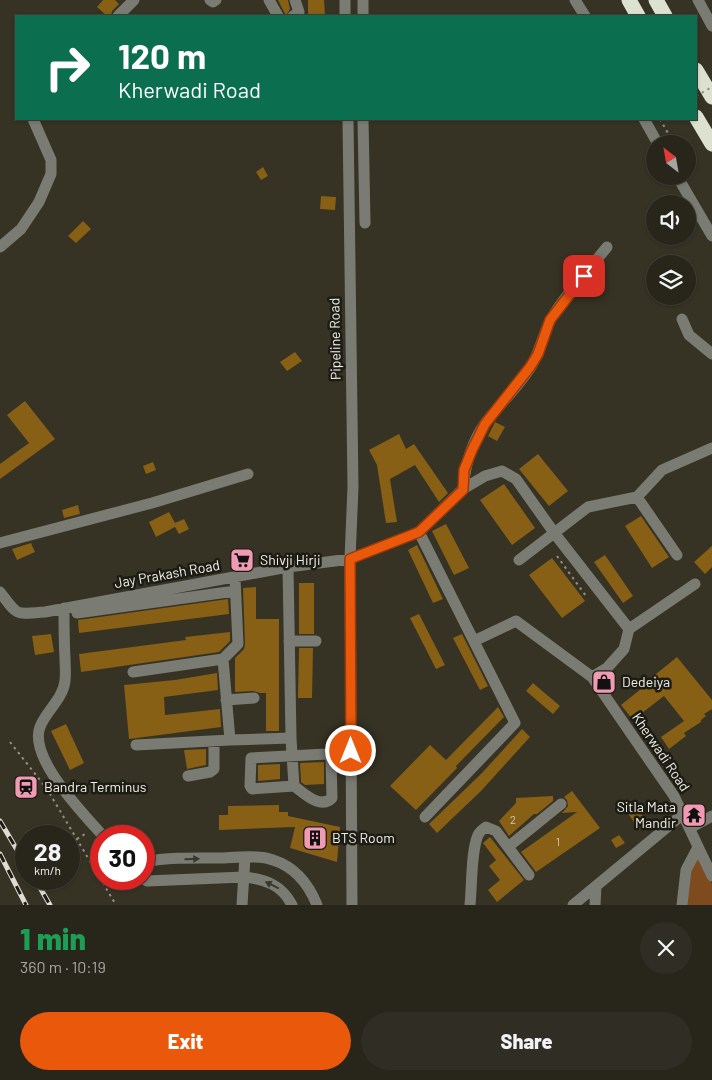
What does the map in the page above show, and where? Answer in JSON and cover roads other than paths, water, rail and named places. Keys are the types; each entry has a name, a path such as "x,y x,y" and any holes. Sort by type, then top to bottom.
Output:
{"highway":[{"path":"629,0 637,15"},
{"path":"656,0 664,15"},
{"path":"697,72 712,96"},
{"path":"697,119 712,144"}],"street":[{"path":"119,15 134,0"},
{"path":"210,0 213,2 216,0"},
{"path":"269,0 277,15"},
{"path":"294,15 299,12 295,0"},
{"path":"345,0 345,15"},
{"path":"363,0 363,15"},
{"path":"575,0 584,15"},
{"path":"698,0 712,26"},
{"path":"0,247 21,229 38,202 51,174 51,160 33,120"},
{"name":"Pipeline Road","path":"348,120 353,487 350,559 352,905"},
{"path":"363,120 365,224"},
{"path":"645,120 653,135"},
{"path":"682,185 712,236"},
{"path":"463,490 464,470 485,424 530,367 538,354 550,320 607,247"},
{"path":"682,319 690,335 712,354"},
{"path":"520,560 588,507 637,497 662,470 712,448"},
{"path":"350,559 419,532 463,490 485,476 502,471 516,479 555,534 629,629"},
{"path":"0,543 152,504 248,474"},
{"path":"637,497 677,555"},
{"path":"419,532 515,723 425,817"},
{"name":"Jay Prakash Road","path":"0,592 13,611 17,613 45,612 288,568 350,559"},
{"path":"288,568 291,738 294,786"},
{"path":"133,672 223,659 238,644 235,578"},
{"path":"592,677 607,668 624,649 629,629 695,584"},
{"path":"77,613 235,591"},
{"path":"64,608 65,682 60,695 39,728 38,740 47,766 94,825"},
{"name":"Kherwadi Road","path":"474,641 516,621 592,677 674,796 712,876"},
{"path":"289,641 316,640"},
{"path":"223,659 230,740"},
{"path":"226,700 254,698"},
{"path":"136,745 291,738"},
{"path":"188,776 210,772 214,769 214,741"},
{"path":"327,754 330,756 332,798 329,802 319,802 294,786 252,789 250,786 251,758 327,754"},
{"path":"508,847 561,804"},
{"path":"573,905 683,814"},
{"path":"690,828 712,816"},
{"path":"470,905 475,848 478,834 482,829 486,827 496,831 529,875"},
{"path":"682,905 686,870 698,847"},
{"path":"155,860 245,857 273,859 294,871 311,891 317,905"},
{"path":"242,905 245,857"},
{"path":"155,881 258,878 277,886 292,905"},
{"path":"595,905 596,886"}],"railway":[{"path":"0,821 15,846"},
{"path":"0,854 26,905"},
{"path":"41,890 50,905"}],"place":[{"name":"Shivji Hirji","path":"242,560"},
{"name":"Dedeiya","path":"604,682"},
{"name":"Bandra Terminus","path":"26,787"},
{"name":"Sitla Mata Mandir","path":"694,815"},
{"name":"BTS Room","path":"315,838"}]}
